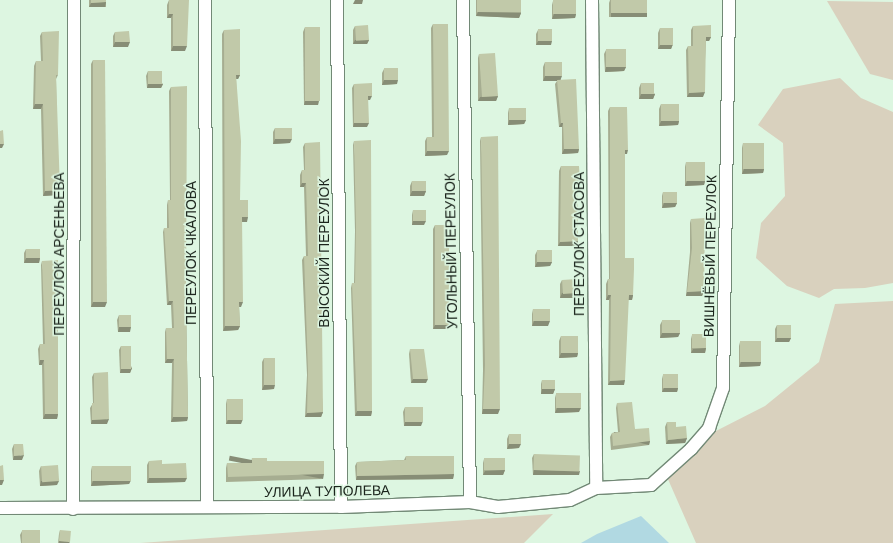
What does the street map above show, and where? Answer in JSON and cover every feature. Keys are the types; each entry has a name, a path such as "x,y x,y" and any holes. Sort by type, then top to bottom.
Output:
{"street":[{"name":"ПЕРЕУЛОК АРСЕНЬЕВА","path":"74,0 74,509"},
{"name":"ПЕРЕУЛОК ЧКАЛОВА","path":"205,0 207,506"},
{"name":"ВЫСОКИЙ ПЕРЕУЛОК","path":"337,0 341,507"},
{"name":"УГОЛЬНЫЙ ПЕРЕУЛОК","path":"463,0 470,502"},
{"name":"ПЕРЕУЛОК СТАСОВА","path":"592,0 596,488"},
{"name":"ВИШНЁВЫЙ ПЕРЕУЛОК","path":"651,485 691,449 709,428 723,388 729,0"},
{"name":"УЛИЦА ТУПОЛЕВА","path":"0,508 74,509 207,506 341,507 470,502 498,507 570,500 596,488 651,485"}],"shaded area":[{"path":"827,1 893,2 893,80 870,74"},
{"path":"840,78 861,98 893,112 893,283 865,288 834,289 819,298 787,286 756,258 761,223 785,196 783,143 758,125 783,89"},
{"path":"893,301 893,543 696,543 667,477 712,433 765,406 819,362 835,304"},
{"path":"553,514 524,543 140,543"}],"water":[{"path":"641,516 669,543 581,543 597,534"}],"building":[{"path":"91,0 106,0 106,2 91,3"},
{"path":"169,0 189,0 187,46 173,46 173,14 169,14"},
{"path":"477,0 521,0 521,12 477,12"},
{"path":"553,0 576,0 576,14 553,14"},
{"path":"611,0 647,0 647,13 611,13"},
{"path":"433,24 448,24 449,151 427,151 427,137 434,137"},
{"path":"368,25 369,40 356,41 355,26"},
{"path":"711,25 711,37 706,37 705,92 689,93 688,46 693,46 693,26"},
{"path":"305,27 320,27 320,101 305,101"},
{"path":"660,28 673,28 673,45 660,45"},
{"path":"240,29 240,75 236,75 241,141 240,200 248,200 248,217 242,217 243,302 239,302 240,326 225,326 224,30"},
{"path":"538,29 552,29 552,41 538,41"},
{"path":"59,31 58,75 56,75 60,190 45,191 43,104 35,104 36,61 43,61 42,32"},
{"path":"129,31 130,42 115,42 115,32"},
{"path":"606,49 626,49 626,67 606,67"},
{"path":"495,53 498,96 482,97 479,54"},
{"path":"93,60 105,60 107,302 93,302"},
{"path":"545,62 562,62 562,76 545,76"},
{"path":"384,68 398,68 398,80 384,80"},
{"path":"148,71 162,71 162,84 148,84"},
{"path":"576,79 579,149 564,149 563,123 561,123 557,80"},
{"path":"372,83 372,96 368,96 369,123 354,123 354,84"},
{"path":"641,83 654,83 654,94 641,94"},
{"path":"187,86 186,300 188,417 173,417 174,359 167,359 166,328 174,328 173,301 169,301 164,228 169,228 168,200 171,200 171,87"},
{"path":"661,104 679,104 679,121 661,121"},
{"path":"610,107 627,107 628,150 625,150 625,258 634,258 634,269 633,295 629,295 625,380 610,381 611,295 608,295 608,279 610,279"},
{"path":"509,108 526,108 526,120 509,120"},
{"path":"275,128 292,128 292,139 275,139"},
{"path":"3,130 4,144 0,144 0,131"},
{"path":"498,136 500,409 483,409 485,365 481,137"},
{"path":"371,140 372,411 357,411 352,283 355,283 356,226 354,141"},
{"path":"320,142 323,412 307,413 308,371 304,256 308,256 306,183 302,183 302,170 305,170 305,143"},
{"path":"743,143 764,143 764,169 743,169"},
{"path":"686,162 705,162 705,181 686,181"},
{"path":"561,166 579,166 580,183 577,183 578,241 560,242"},
{"path":"412,181 426,181 426,191 412,191"},
{"path":"663,192 677,192 677,203 663,203"},
{"path":"413,210 426,210 426,221 413,221"},
{"path":"705,218 704,291 687,292 692,248 691,219"},
{"path":"435,225 449,225 449,325 435,325"},
{"path":"26,249 40,249 40,258 26,258"},
{"path":"537,250 552,250 552,262 537,262"},
{"path":"58,260 58,414 45,414 44,360 40,360 40,344 45,344 42,261"},
{"path":"577,279 578,293 563,294 562,280"},
{"path":"533,309 550,309 550,321 533,321"},
{"path":"119,315 131,315 131,327 119,327"},
{"path":"662,320 680,320 680,333 662,333"},
{"path":"777,325 791,325 791,338 777,338"},
{"path":"692,334 706,334 706,348 692,348"},
{"path":"561,336 578,336 578,353 561,353"},
{"path":"740,341 761,341 761,362 740,362"},
{"path":"121,346 131,346 131,369 121,369"},
{"path":"410,349 424,349 428,379 413,379"},
{"path":"264,358 275,358 275,385 264,385"},
{"path":"108,372 109,419 92,420 92,403 94,403 94,373"},
{"path":"663,374 678,374 678,388 663,388"},
{"path":"542,380 555,380 555,389 542,389"},
{"path":"556,393 581,393 581,408 556,408"},
{"path":"227,399 243,399 243,420 227,420"},
{"path":"632,402 635,429 649,428 650,441 613,446 612,433 620,432 617,403"},
{"path":"405,407 423,407 423,422 405,422"},
{"path":"667,422 676,422 676,427 686,426 687,438 668,440"},
{"path":"509,434 521,434 521,444 509,444"},
{"path":"14,444 23,444 24,455 14,456"},
{"path":"534,454 580,456 579,472 533,470"},
{"path":"406,456 454,456 454,474 357,476 357,462 406,460"},
{"path":"252,458 267,458 267,461 324,461 324,474 228,477 227,463 252,463"},
{"path":"484,458 505,458 505,470 484,470"},
{"path":"162,460 162,464 186,463 187,478 149,478 149,461"},
{"path":"3,465 4,480 0,480 0,466"},
{"path":"58,465 59,481 42,482 41,466"},
{"path":"92,466 131,466 131,481 92,481"},
{"path":"22,530 40,530 40,543 22,543"},
{"path":"60,530 71,531 70,542 59,541"}]}
